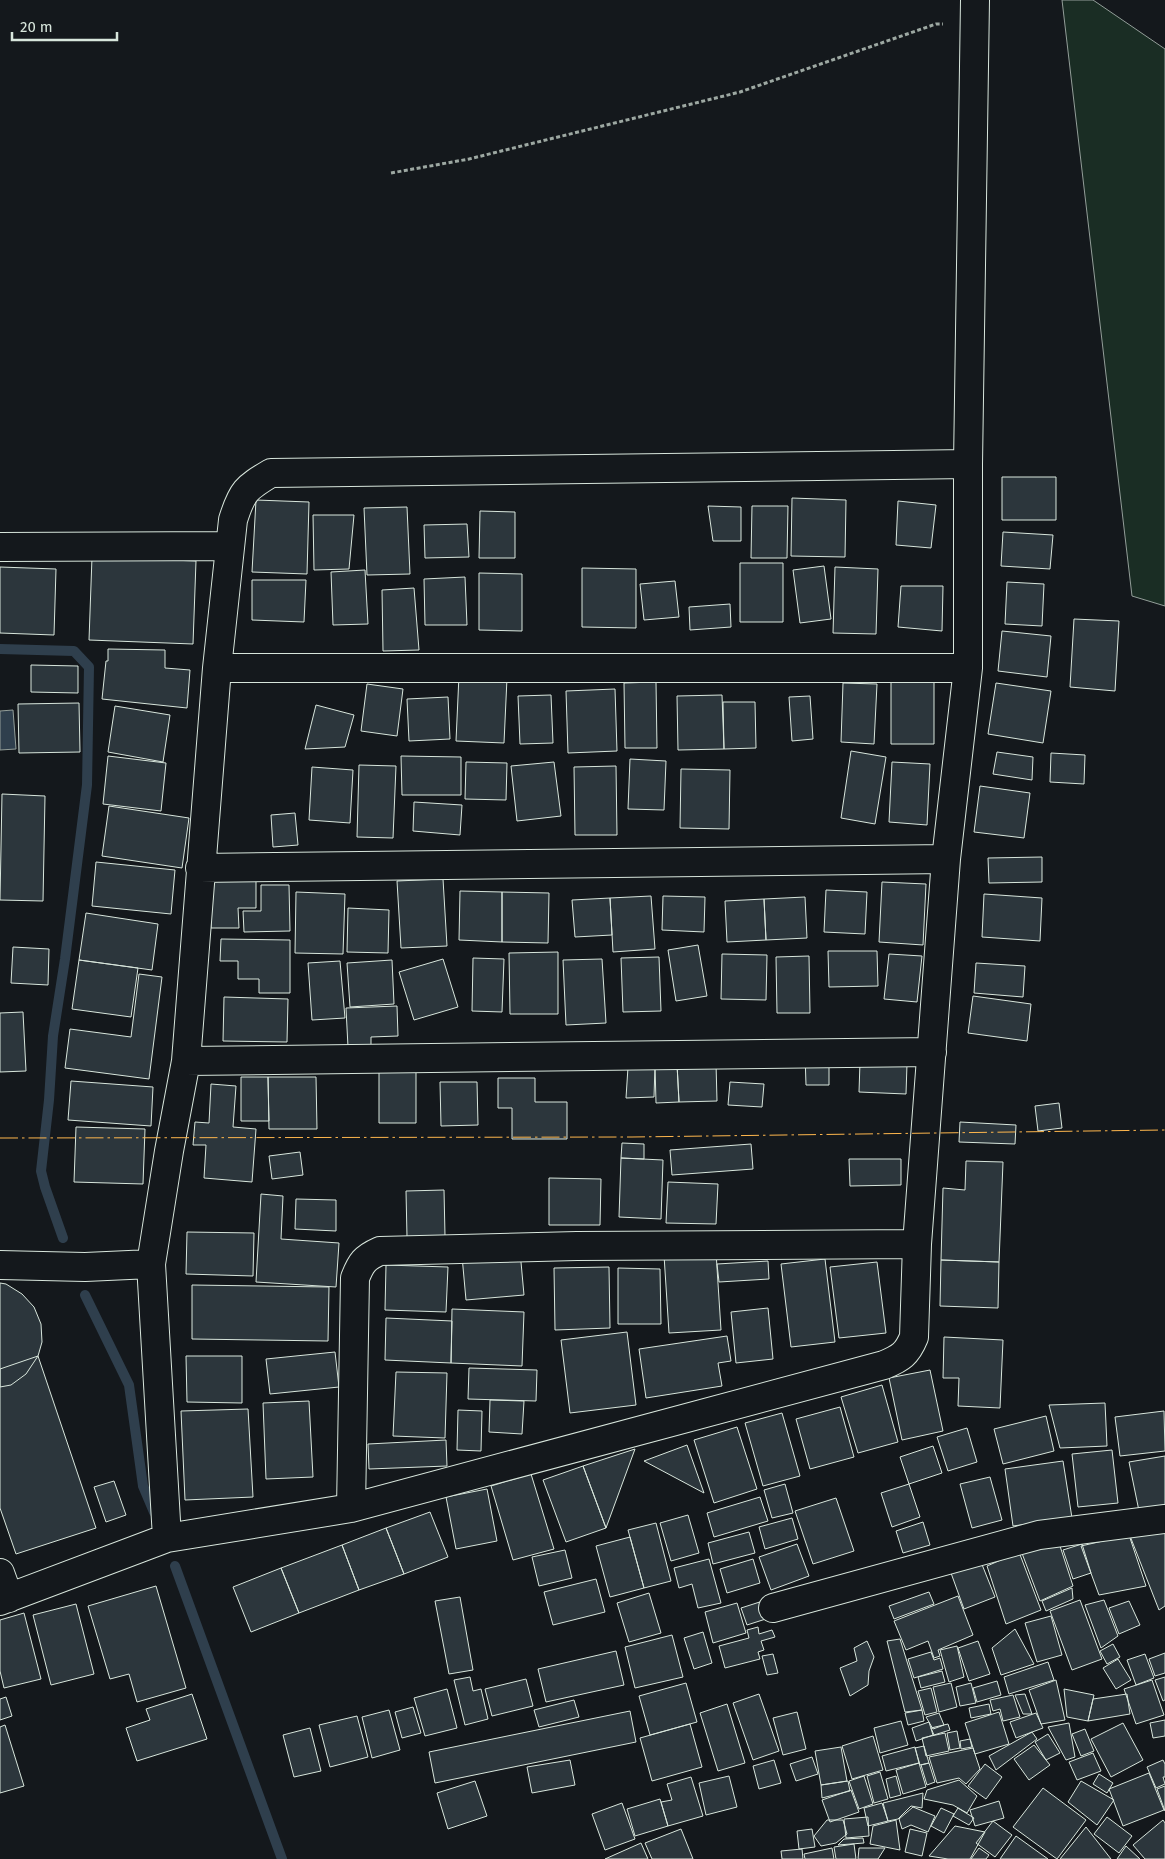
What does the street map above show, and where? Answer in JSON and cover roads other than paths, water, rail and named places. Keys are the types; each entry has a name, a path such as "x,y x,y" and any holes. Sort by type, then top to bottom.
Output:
{"street":[{"path":"0,1573 5,1600 167,1538 351,1508 875,1367 900,1358 910,1348 914,1337 917,1244 946,859 968,668 968,464 975,12"},
{"path":"167,1538 151,1264 186,1061 217,668 233,520 240,498 253,483 271,473 968,464"},
{"path":"0,547 230,546"},
{"path":"217,668 968,668"},
{"path":"200,868 946,859"},
{"path":"186,1061 932,1052"},
{"path":"351,1508 355,1278 360,1267 368,1257 380,1252 577,1246 917,1244"},
{"path":"0,1265 85,1267 151,1264"},
{"path":"773,1608 1040,1536 1165,1519"}],"water":[{"path":"13,710 16,749 0,750 0,711"}],"waterway":[{"path":"0,649 74,651 89,667 87,785 65,959 53,1036 49,1100 41,1171 63,1238"},
{"path":"85,1295 129,1385 143,1486 154,1512"},
{"path":"175,1566 282,1859"}]}
